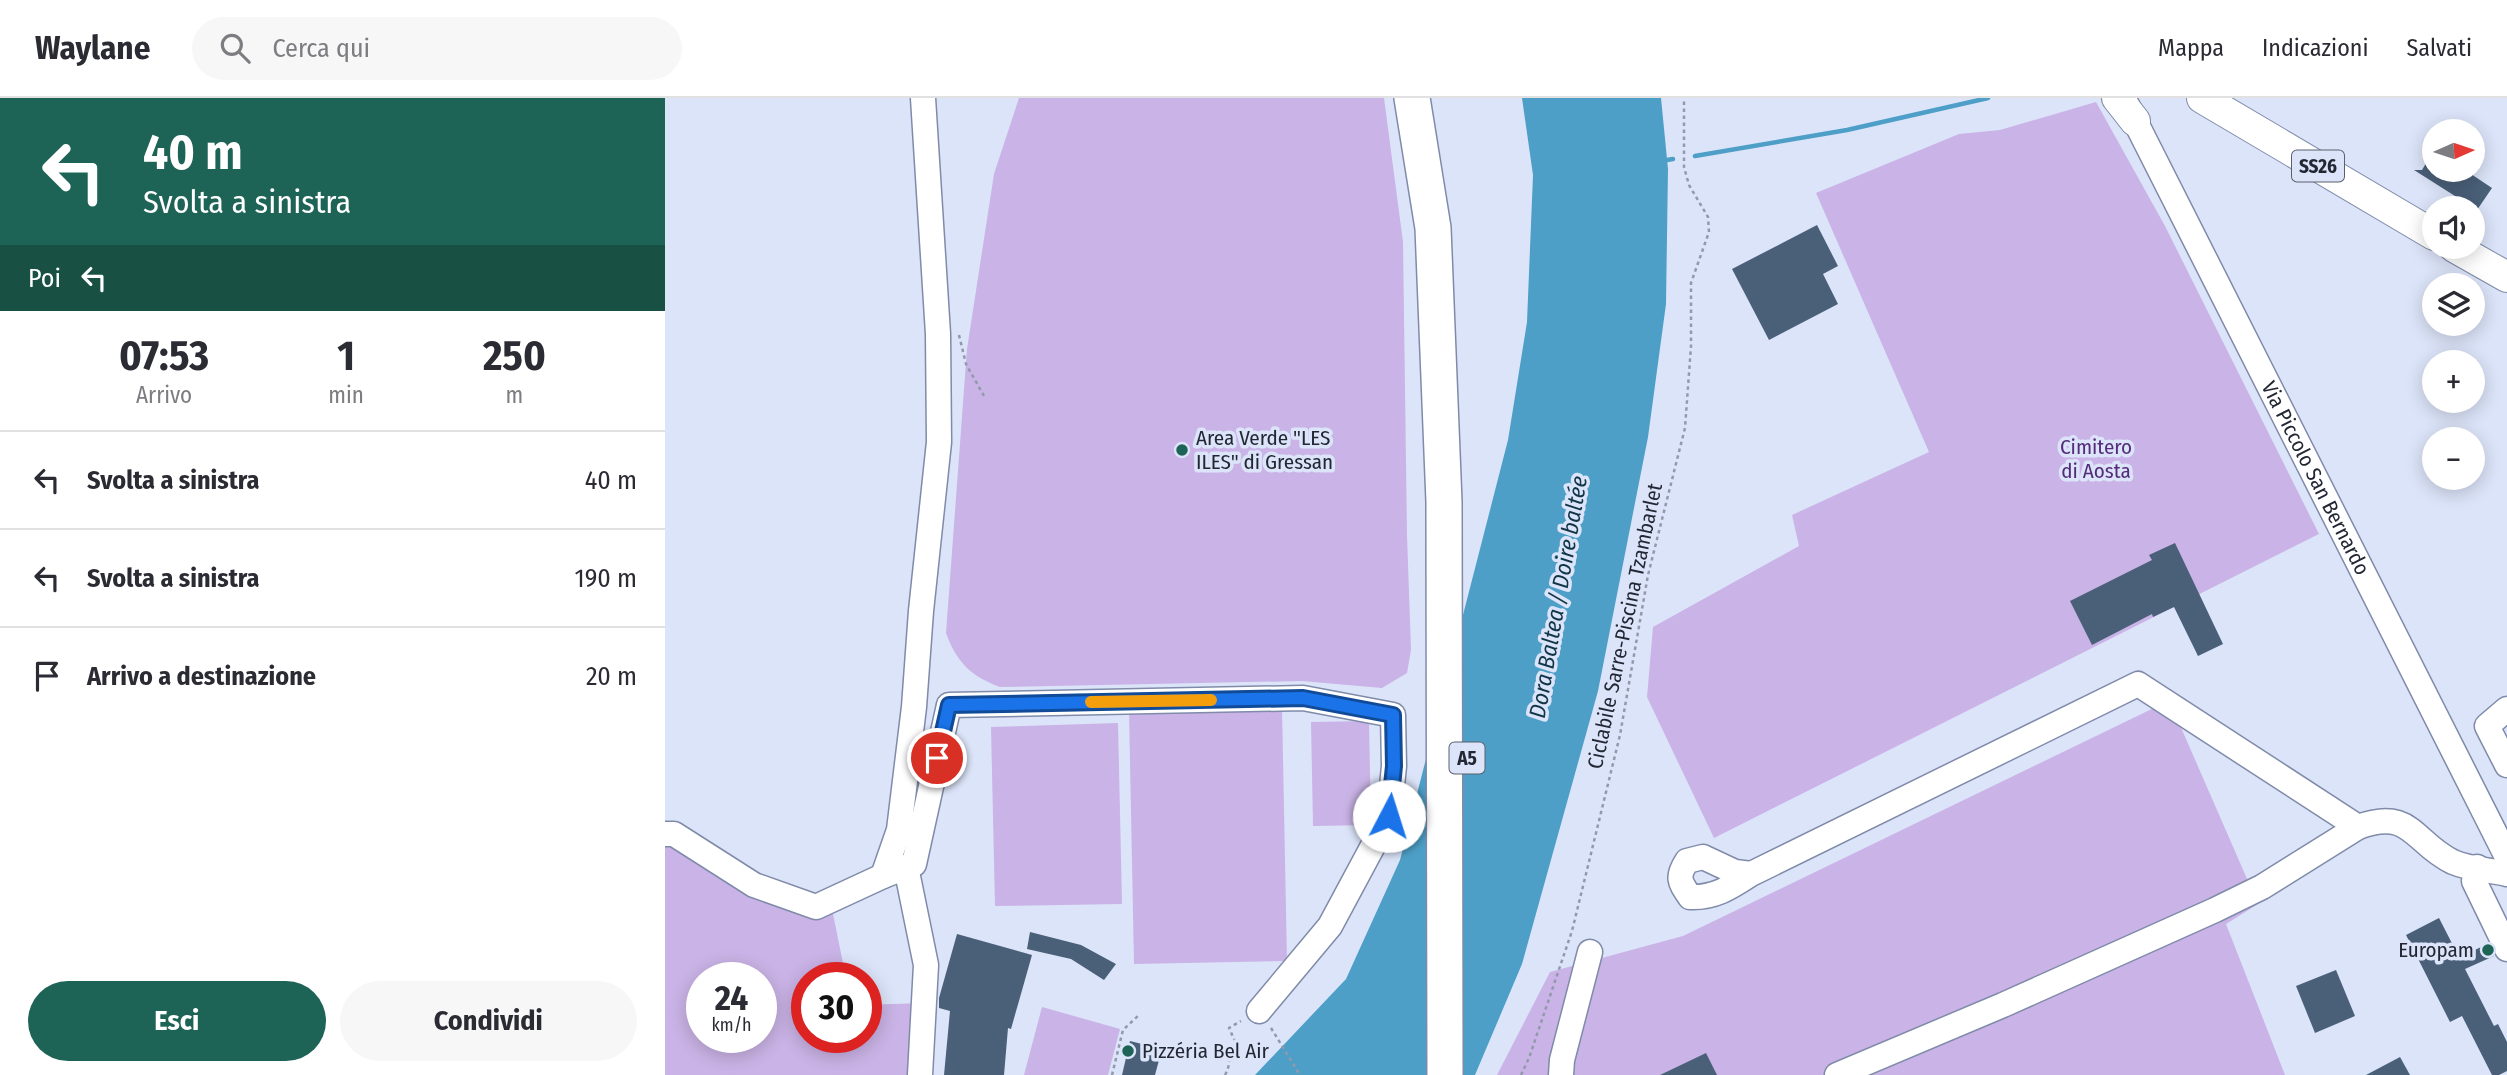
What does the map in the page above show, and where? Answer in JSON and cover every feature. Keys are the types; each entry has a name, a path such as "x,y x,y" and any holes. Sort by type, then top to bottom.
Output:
{"highway":[{"name":"A5","path":"1412,98 1433,228 1444,502 1445,1075"},
{"name":"A5","path":"1434,98 1452,230 1464,442 1467,637 1466,1075"}],"main road":[{"name":"SS26","path":"2202,98 2422,228"},
{"path":"2475,259 2507,277"}],"street":[{"path":"883,876 899,830 914,706 939,442 937,334 923,98"},
{"name":"Via Piccolo San Bernardo","path":"2125,106 2507,857"},
{"path":"1751,874 2138,684 2358,827"},
{"path":"665,834 674,834 754,885 816,907 914,864 949,705 1303,698 1393,715 1394,766 1389,816 1330,926 1262,1014"},
{"path":"2507,709 2487,726 2507,765"},
{"path":"1837,1075 2003,1005 2215,910 2262,887 2358,827 2373,821 2392,821 2407,825 2455,863 2507,874"},
{"path":"906,867 926,965 920,1075"},
{"path":"2477,867 2474,881 2507,948"},
{"path":"1561,1075 1562,1060 1590,952"}],"path":[{"name":"Ciclabile Sarre-Piscina Tzambarlet","path":"1521,1075 1572,931 1620,735 1648,575 1685,428 1691,346 1691,283 1709,232 1708,216 1689,185 1684,167 1684,98"},
{"path":"1112,1075 1123,1030 1140,1014"},
{"path":"1225,1075 1231,1063 1231,1045 1235,1041 1229,1028 1262,1014 1300,1075"}],"green space":[{"name":"Area Verde \"LES ILES\" di Gressan","path":"1019,98 1384,98 1403,242 1411,650 1407,673 1382,688 1302,681 1000,687 973,673 955,653 946,633 967,349 994,174"},
{"name":"Cimitero di Aosta","path":"2096,102 2165,226 2319,534 1714,838 1647,697 1653,627 1799,546 1792,515 1929,452 1816,193 1959,134 2000,130"},
{"path":"2158,706 2176,716 2258,904 2226,924 2285,1075 1497,1075 1550,972 1683,936"},
{"path":"1282,707 1287,961 1134,964 1129,711"},
{"path":"1369,721 1371,825 1313,826 1311,722"},
{"path":"1118,723 1122,904 995,906 991,727"},
{"path":"665,840 832,909 843,962 791,962 791,1053 882,1053 882,1004 921,1003 916,1075 665,1075"},
{"path":"1042,1007 1120,1029 1108,1075 1024,1075"}],"water":[{"name":"Dora Baltea / Doire baltée","path":"1522,98 1661,98 1668,169 1666,304 1648,437 1598,691 1522,964 1475,1075 1255,1075 1346,979 1400,860 1508,440 1527,322 1533,175"}],"building":[{"path":"2433,182 2483,182 2492,188 2485,198 2485,196 2455,196"},
{"path":"1817,225 1838,266 1823,274 1838,304 1769,340 1732,269"},
{"path":"2175,543 2223,644 2198,656 2174,607 2153,617 2152,614 2092,645 2070,601 2152,560 2149,555"},
{"path":"2439,918 2459,957 2488,944 2494,956 2465,969 2494,1026 2498,1024 2507,1042 2507,1071 2499,1075 2492,1075 2462,1016 2450,1022 2406,935"},
{"path":"1030,932 1081,945 1116,964 1104,980 1071,959 1027,949"},
{"path":"957,934 1032,955 1011,1029 1008,1028 1004,1075 944,1075 950,1011 939,1008 939,998"},
{"path":"2336,970 2355,1016 2315,1033 2296,986"},
{"path":"1130,1041 1162,1049 1155,1075 1122,1075"},
{"path":"1706,1053 1717,1075 1660,1075"},
{"path":"2400,1057 2410,1075 2366,1075"}],"waterway":[{"path":"1695,156 1847,130 1988,98"},
{"path":"1667,160 1673,159"}],"slow traffic":[{"path":"1091,702 1211,700"}],"place":[{"name":"Area Verde \"LES ILES\" di Gressan","path":"1182,450"},
{"name":"Europam","path":"2488,950"},
{"name":"Pizzéria Bel Air","path":"1128,1051"}],"route":[{"path":"937,758 949,705 1303,698 1393,715 1394,766 1389,816"}]}
